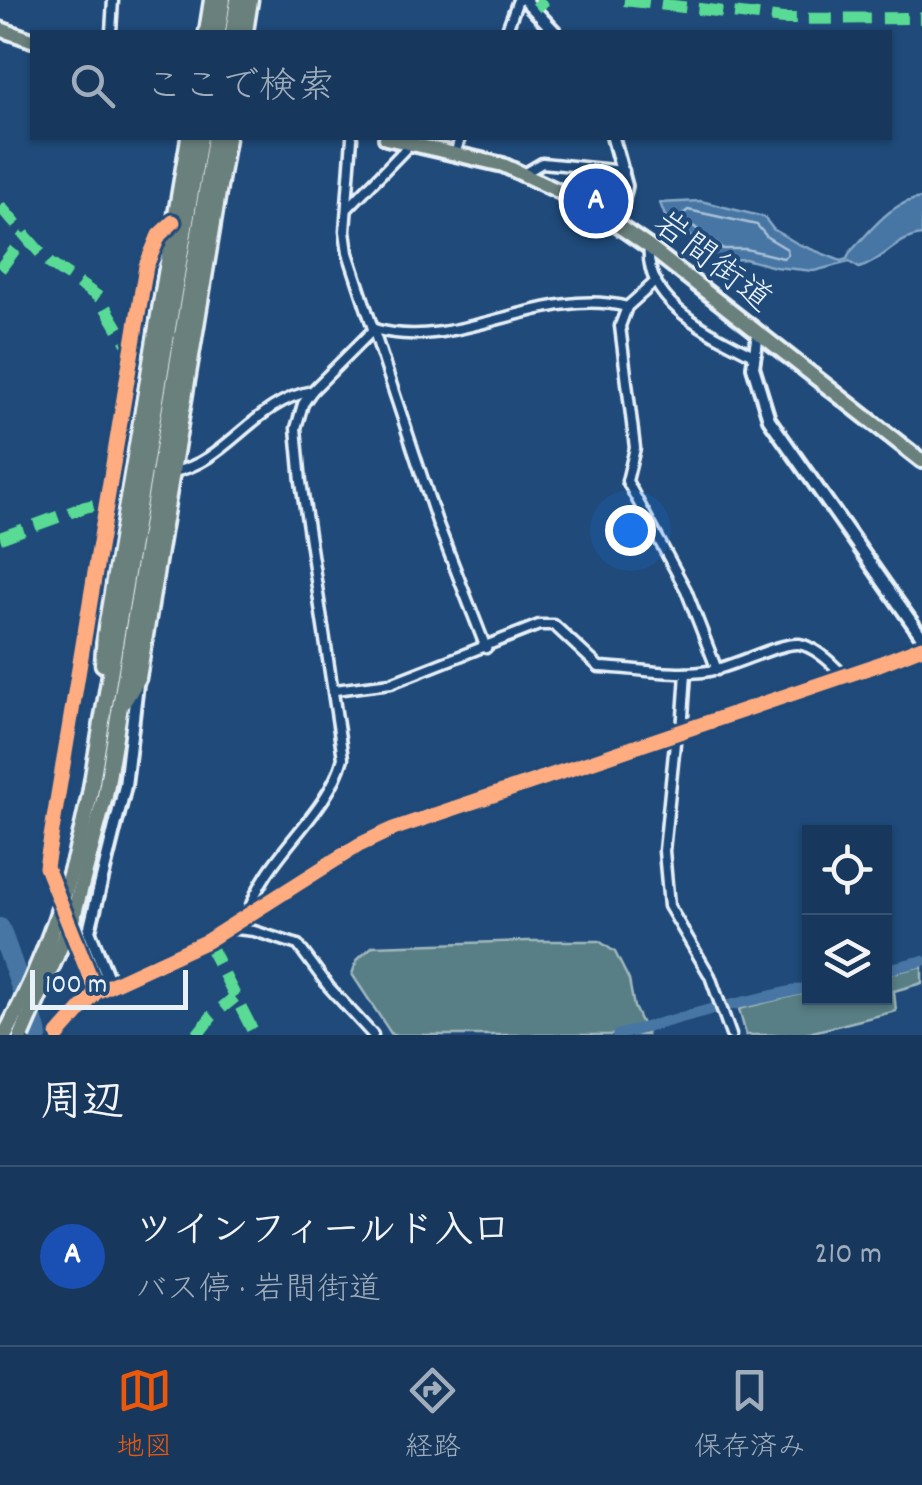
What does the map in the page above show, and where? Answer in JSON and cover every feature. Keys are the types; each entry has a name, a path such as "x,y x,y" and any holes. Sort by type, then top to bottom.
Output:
{"highway":[{"path":"207,30 212,0"},
{"path":"218,30 224,0"},
{"path":"232,30 238,0"},
{"path":"245,30 250,0"},
{"path":"5,1035 60,910 97,795 105,634 189,140"},
{"path":"22,1035 74,917 118,711 200,140"},
{"path":"102,714 215,140"},
{"path":"118,711 138,678 227,140"}],"main road":[{"path":"0,29 30,39"},
{"name":"岩間街道","path":"399,140 458,144 525,173 617,222 922,461"}],"street":[{"path":"111,30 113,0"},
{"path":"507,30 518,0"},
{"path":"526,0 552,30"},
{"path":"352,140 344,231 348,253 437,522 486,648"},
{"path":"614,140 624,170 625,198 617,222"},
{"path":"348,208 412,142"},
{"path":"525,173 542,163 624,170"},
{"path":"96,992 46,867 146,266 159,235 173,222"},
{"path":"649,247 656,281 686,318 753,355"},
{"path":"656,281 627,307 620,326 635,448 627,481 686,590 717,670"},
{"path":"374,329 394,335 427,336 557,306 594,303 627,307"},
{"path":"248,916 262,884 331,790 343,758 297,449 298,417 312,390 374,329"},
{"path":"758,333 753,355 768,418 922,637"},
{"path":"172,472 188,469 229,443 269,406 287,396 312,390"},
{"path":"334,690 391,683 539,625 554,625 599,667 717,670 800,644 831,662 844,676"},
{"path":"58,1035 96,992 174,959 360,845 393,829 922,646"},
{"path":"686,672 664,851 670,906 710,976 731,1035"},
{"path":"112,986 89,931 124,786 138,678"},
{"path":"227,928 254,931 298,945 329,987 373,1035"}],"green space":[{"path":"599,941 615,952 647,1035 392,1035 352,974 357,960 373,946"},
{"path":"922,966 922,983 894,991 896,1011 801,1035 746,1035 739,1009 802,994 802,1005 892,1005 892,973"}],"water":[{"path":"922,198 922,235 905,240 859,268 849,262 814,271 745,259 721,260 665,216 660,203 701,201 764,217 773,229 798,244 841,261 891,211"}],"building":[{"path":"588,176 613,188 606,199 582,185"}],"waterway":[{"path":"0,928 38,1035"},
{"path":"892,968 922,961"},
{"path":"726,1006 802,989"},
{"path":"618,1035 712,1009"}],"marked path":[{"path":"536,8 545,0"},
{"path":"624,0 783,19 922,18"},
{"path":"0,206 49,263 100,298 132,352"},
{"path":"0,269 26,235"},
{"path":"0,538 108,502"},
{"path":"207,941 255,1035"},
{"path":"197,1035 235,997"}],"cycle path":[{"path":"96,992 46,867 146,266 159,235 173,222"},
{"path":"58,1035 96,992 207,941 359,845 393,829 922,647"}],"place":[{"name":"ツインフィールド入口","path":"596,201"}]}
